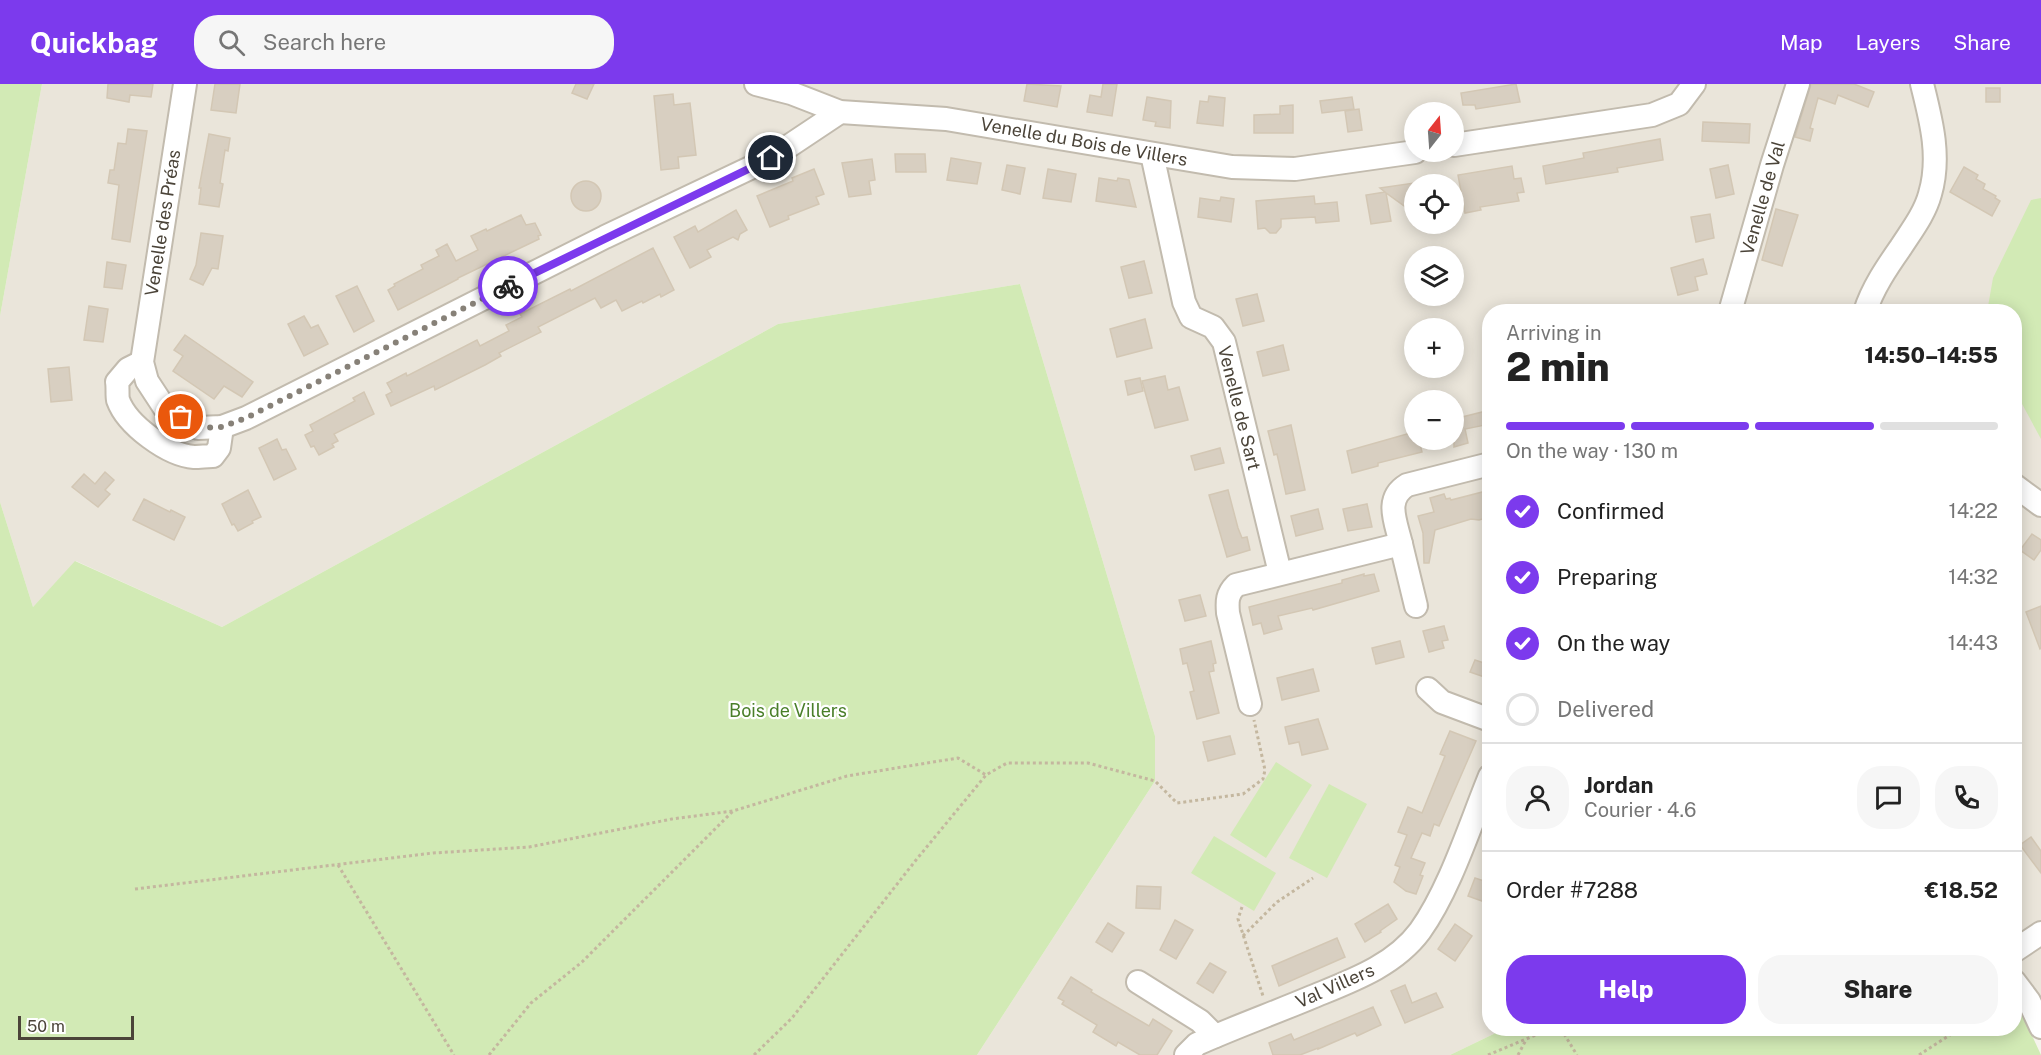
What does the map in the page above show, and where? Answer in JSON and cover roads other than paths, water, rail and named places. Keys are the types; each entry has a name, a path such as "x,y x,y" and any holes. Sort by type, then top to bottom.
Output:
{"street":[{"name":"Venelle des Préas","path":"185,84 142,362 147,381 164,407 198,428 222,427 246,418 605,237 771,158 840,112"},
{"name":"Venelle du Bois de Villers","path":"756,84 791,93 840,112 946,119 1232,167 1295,169 1404,154"},
{"path":"1464,143 1652,115 1679,104 1694,84"},
{"name":"Venelle de Val","path":"1732,304 1798,84"},
{"path":"1869,304 1885,270 1920,217 1930,195 1935,168 1934,136 1922,84"},
{"name":"Venelle de Sart","path":"1152,154 1184,302 1191,317 1214,327 1224,342 1280,573"},
{"path":"142,362 128,369 117,382 118,400 132,421 146,435 165,447 193,457 213,456 219,448 222,427"},
{"path":"1416,606 1393,509 1393,500 1398,490 1407,485 1482,466"},
{"path":"2022,491 2041,505"},
{"path":"1250,704 1227,599 1230,591 1236,585 1401,544"},
{"path":"1428,689 1442,702 1482,717"},
{"name":"Val Villers","path":"1186,1055 1197,1044 1215,1036 1360,978 1388,961 1406,946 1419,932 1438,902 1482,795"},
{"path":"2022,946 2041,933"},
{"path":"1138,982 1200,1022 1215,1036"},
{"path":"2022,992 2041,1027"}],"park label":[{"name":"Bois de Villers","path":"788,711"}]}
